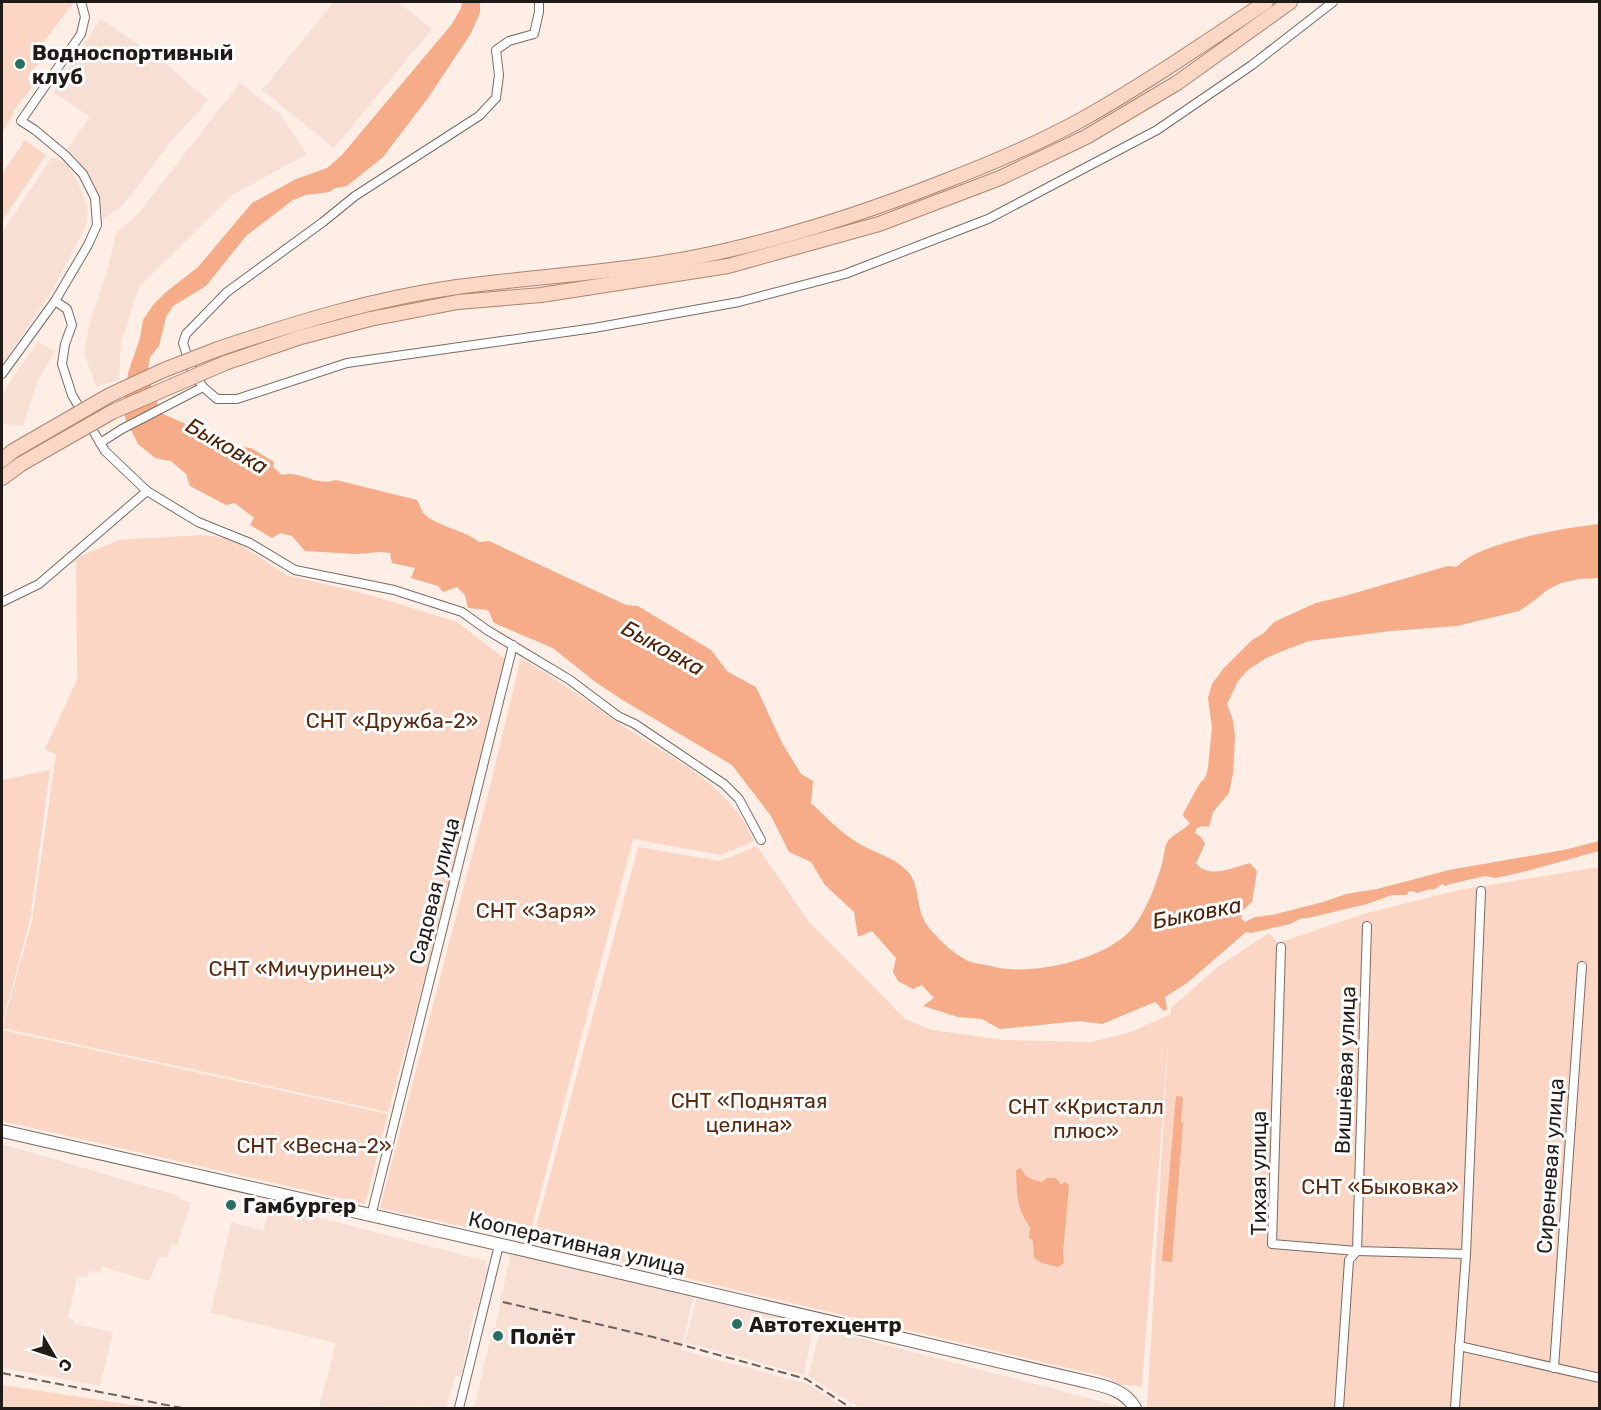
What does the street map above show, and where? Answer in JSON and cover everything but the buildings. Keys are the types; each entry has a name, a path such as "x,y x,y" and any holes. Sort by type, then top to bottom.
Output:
{"main road":[{"path":"7,456 110,396 164,370 303,320 368,303 457,287 639,266 723,251 876,208 993,162 1079,121 1168,69 1266,2"},
{"path":"2,478 21,464 112,412 225,363 301,337 370,319 458,302 571,291 728,266 879,224 1000,178 1086,137 1177,83 1290,2"},
{"name":"Кооперативная улица","path":"2,1131 1101,1386 1121,1392 1130,1398 1135,1408"}],"street":[{"path":"2,374 55,301 95,233 97,225 95,198 83,174 65,155 21,121 81,34 85,17 81,2"},
{"path":"539,2 534,34 510,41 496,50 499,75 496,98 479,116 355,196 227,292 186,334 183,343 191,368 203,387 217,399 237,399 347,363 594,328 739,302 845,274 988,219 1157,130 1252,65 1333,2"},
{"path":"55,301 67,309 72,325 65,344 62,364 72,395 105,451 147,490 198,522 250,543 295,570 394,590 428,599 462,612 487,630 570,680 618,716 635,724 724,784 739,799 761,840"},
{"path":"100,443 203,387"},
{"path":"2,602 39,584 147,490"},
{"name":"Садовая улица","path":"371,1216 513,645"},
{"path":"1455,1408 1466,1254 1481,891"},
{"name":"Вишнёвая улица","path":"1339,1408 1349,1260 1357,1251 1367,926"},
{"name":"Тихая улица","path":"1281,947 1272,1244 1357,1251 1466,1254"},
{"name":"Сиреневая улица","path":"1554,1368 1582,966"},
{"path":"459,1408 499,1245"},
{"path":"1460,1346 1599,1378"}],"shaded area":[{"path":"334,2 398,2 432,29 334,148 262,90"},
{"path":"101,19 164,62 208,100 167,146 120,207 103,219 98,194 88,172 67,149 90,117 53,92"},
{"path":"240,83 281,115 307,154 232,195 139,287 121,343 119,380 96,387 84,352 90,322 108,268 116,233 137,215"},
{"path":"52,157 67,164 80,187 88,210 86,226 52,291 2,365 2,233"},
{"path":"38,342 55,351 39,378 23,426 2,425 2,393"},
{"path":"2,1144 179,1196 178,1198 191,1203 177,1245 172,1243 167,1258 160,1256 149,1281 101,1266 100,1273 89,1271 87,1278 77,1276 68,1318 75,1324 113,1332 100,1386 2,1368"},
{"path":"271,1205 486,1261 487,1279 484,1280 477,1311 474,1310 461,1376 455,1376 446,1408 420,1406 319,1408 336,1343 211,1313 231,1222 263,1231"},
{"path":"511,1252 694,1295 681,1350 808,1384 845,1408 474,1408 493,1328 495,1328"},
{"path":"697,1296 813,1326 804,1375 685,1342"},
{"path":"821,1328 1127,1408 860,1408 808,1376"}],"green space":[{"name":"Водноспортивный клуб","path":"2,2 74,2 43,43 50,48 27,79 34,85 13,111 2,133"},
{"path":"25,140 46,155 2,221 2,174"},
{"path":"201,535 230,538 286,575 370,595 457,622 506,660 470,813 388,1112 2,1028 32,921 56,755 45,749 77,680 76,558 119,540"},
{"name":"СНТ «Заря»","path":"521,658 711,785 740,816 754,841 721,855 633,839 528,1241 380,1208 487,798"},
{"path":"50,770 30,920 2,1025 2,780"},
{"path":"757,846 809,922 905,1019 932,1030 1004,1040 1091,1042 1131,1032 1171,1014 1171,1008 1219,966 1269,933 1278,943 1367,913 1459,890 1599,867 1599,1408 1147,1408 1169,1031 1142,1386 1121,1385 1106,1377 532,1242 638,847 720,861"},
{"name":"СНТ «Весна-2»","path":"2,1030 388,1114 365,1204 2,1121"},
{"path":"2,1385 153,1408 2,1408"}],"water":[{"name":"Быковка","path":"462,2 480,2 480,13 471,33 428,98 383,157 347,186 293,200 246,236 206,286 173,306 166,317 159,346 150,357 147,375 161,413 206,433 209,442 251,448 274,462 273,467 282,475 296,475 328,482 336,480 417,500 423,513 435,521 479,542 489,541 626,605 638,606 711,650 728,672 756,687 782,743 801,774 813,781 811,803 846,835 859,844 897,862 910,874 925,922 948,947 968,961 1005,969 1040,968 1074,961 1106,948 1131,930 1153,890 1167,843 1190,823 1183,816 1184,812 1205,778 1212,727 1208,698 1212,684 1223,669 1252,640 1264,633 1274,622 1316,603 1448,566 1456,567 1471,556 1500,544 1551,531 1599,524 1599,578 1561,583 1547,590 1519,611 1457,626 1309,641 1266,658 1248,670 1238,681 1227,704 1233,720 1235,736 1233,773 1229,793 1213,812 1209,827 1197,828 1195,833 1205,844 1196,863 1201,868 1214,872 1250,863 1257,871 1252,902 1243,910 1241,918 1245,922 1255,917 1272,915 1346,894 1377,889 1449,870 1564,850 1599,841 1599,851 1519,873 1495,878 1485,876 1446,886 1442,884 1433,890 1417,893 1412,891 1407,895 1392,895 1367,904 1302,918 1290,924 1251,933 1246,932 1187,983 1165,997 1167,1009 1164,1011 1155,1002 1102,1024 1079,1021 1000,1029 982,1019 958,1017 923,1006 934,998 922,985 913,989 898,981 893,972 896,958 872,931 858,937 854,912 825,885 811,862 789,852 771,816 732,765 621,699 553,648 494,623 488,610 468,608 465,595 457,587 443,592 438,586 411,578 415,568 392,563 390,553 305,551 292,536 280,533 272,538 250,525 254,518 235,503 226,505 190,486 186,474 171,461 155,458 138,444 126,420 123,408 128,373 140,338 143,320 166,292 198,267 252,203 296,179 327,168 341,156 452,24"},
{"path":"1176,1096 1183,1097 1181,1122 1183,1123 1172,1262 1162,1261"},
{"path":"1021,1168 1032,1179 1042,1182 1047,1178 1056,1178 1061,1185 1065,1182 1069,1185 1064,1263 1058,1267 1042,1263 1034,1258 1033,1241 1029,1237 1030,1227 1018,1200 1016,1170"}],"railway":[{"path":"503,1302 653,1337 806,1379 851,1408"},
{"path":"2,1373 182,1408"}],"place":[{"name":"Водноспортивный клуб","path":"20,64"},
{"name":"Гамбургер","path":"231,1205"},
{"name":"Автотехцентр","path":"737,1324"},
{"name":"Полёт","path":"498,1336"}],"park label":[{"name":"СНТ «Дружба-2»","path":"392,720"},
{"name":"СНТ «Мичуринец»","path":"302,968"},
{"name":"СНТ «Поднятая целина»","path":"749,1112"},
{"name":"СНТ «Кристалл плюс»","path":"1086,1118"},
{"name":"СНТ «Быковка»","path":"1380,1186"}]}
